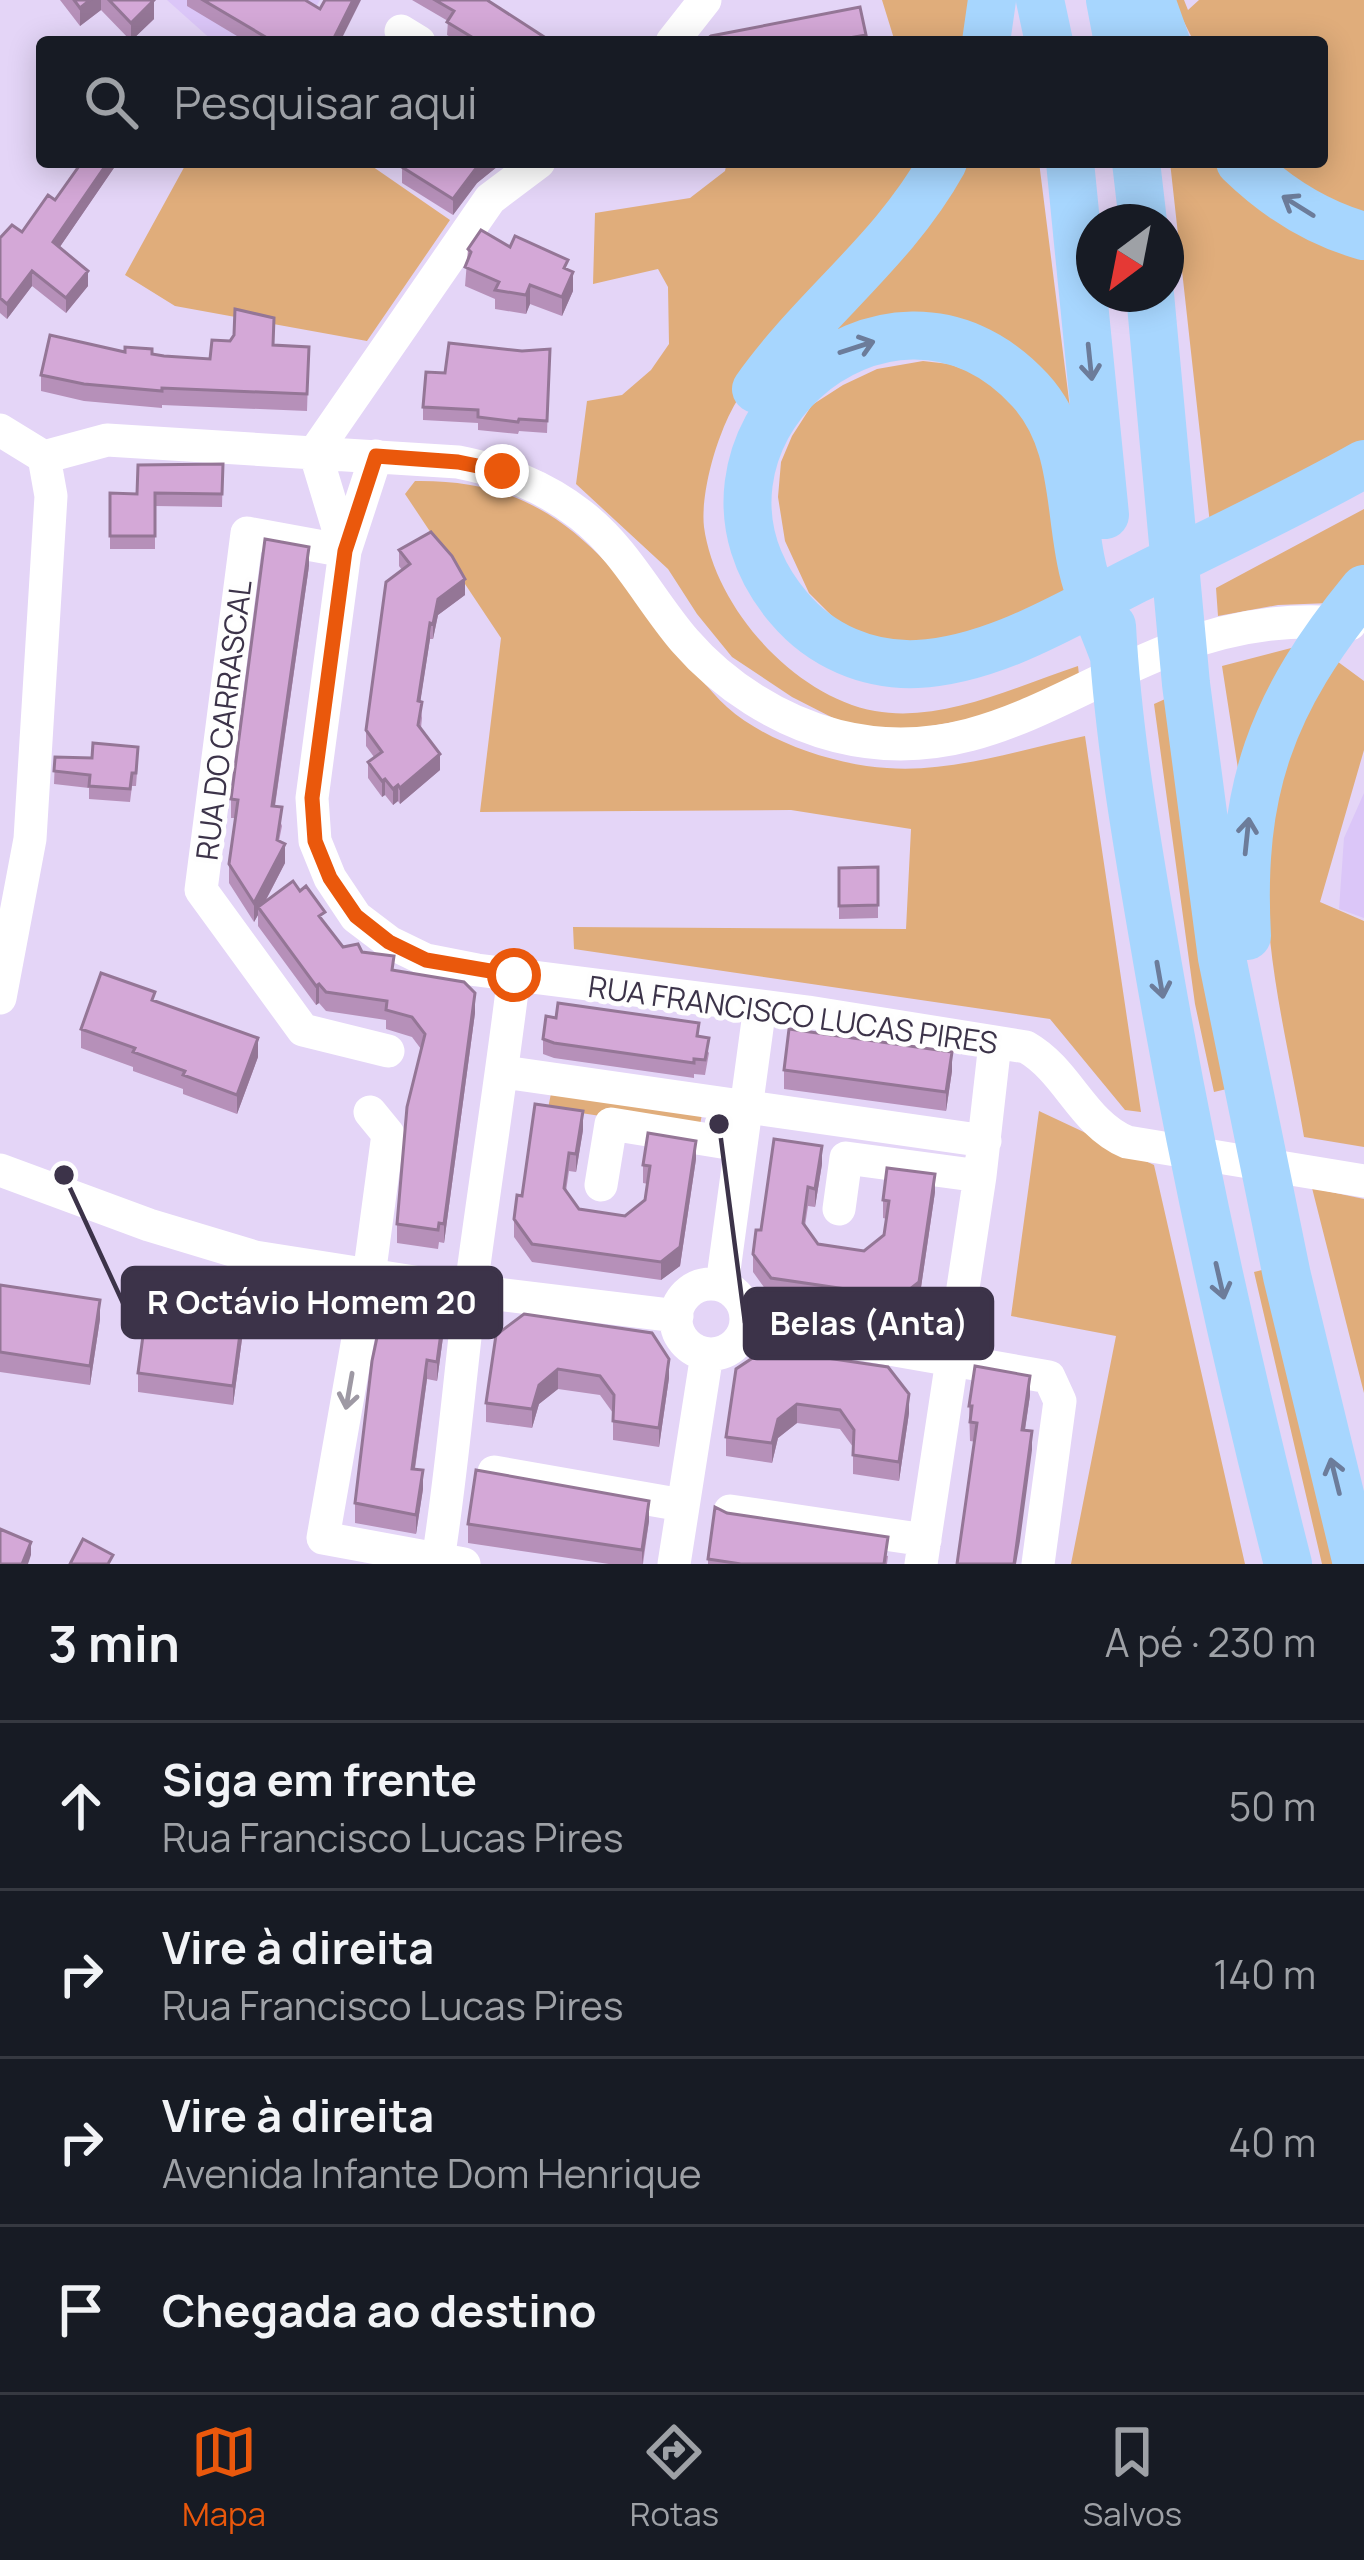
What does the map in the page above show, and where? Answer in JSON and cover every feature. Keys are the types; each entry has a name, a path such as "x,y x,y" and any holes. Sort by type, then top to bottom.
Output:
{"highway":[{"path":"987,36 992,0"},
{"path":"1040,0 1048,36"},
{"path":"1110,0 1117,36"},
{"path":"1151,0 1164,36"},
{"path":"939,168 888,244 771,368 730,444 721,498 728,555 751,604 795,651 846,680 877,688 929,690 982,677 1364,490"},
{"path":"1070,168 1095,558"},
{"path":"1137,168 1141,204"},
{"path":"1248,168 1293,204 1364,236"},
{"path":"1152,312 1186,685 1222,958 1267,1183 1357,1564"},
{"path":"1288,1564 1184,1118 1140,865 1114,656 1095,558 1066,456 1046,409 1012,373 961,344 908,336 880,340 836,353 791,388 761,436 748,485 748,508 761,567 799,620 854,655 886,663 954,658 1029,632 1364,464"},
{"path":"1257,1127 1244,872 1250,808 1289,697 1315,652 1364,602"}],"street":[{"path":"677,36 705,0"},
{"path":"315,452 490,199 531,168"},
{"path":"0,430 44,457 107,440 458,462 502,471 554,496 610,542 683,639 739,690 802,725 872,742 932,743 999,728 1168,650 1226,631 1302,622 1364,602"},
{"name":"RUA FRANCISCO LUCAS PIRES","path":"315,452 345,551"},
{"name":"RUA FRANCISCO LUCAS PIRES","path":"376,456 345,551 312,798 315,841 330,878 356,916 389,942 426,960 514,975 1026,1047 1054,1068 1097,1124 1126,1142 1364,1181"},
{"path":"0,998 8,921 32,816 51,496 44,457"},
{"name":"RUA DO CARRASCAL","path":"345,551 247,533 201,890 302,1030 388,1052"},
{"path":"370,1112 388,1133 369,1276 323,1538 451,1562 454,1459 471,1292 514,975"},
{"path":"722,1286 760,1006"},
{"path":"730,1511 923,1552 985,1141 995,1043"},
{"path":"504,1072 985,1141"},
{"path":"601,1185 611,1124 740,1144"},
{"path":"839,1209 846,1158 980,1176"},
{"path":"0,1170 255,1258 471,1292 677,1316"},
{"path":"722,1286 742,1301 746,1324 734,1346 720,1354 707,1354 685,1343 677,1316 684,1296 693,1288 722,1286"},
{"path":"746,1324 1048,1377 1060,1401 1038,1564"},
{"path":"674,1564 707,1354"},
{"path":"494,1472 682,1505"}],"shaded area":[{"path":"167,0 320,0 299,36 207,36"},
{"path":"882,0 980,0 975,36 893,36"},
{"path":"1173,0 1184,0 1188,10 1199,0 1364,0 1364,215 1318,195 1282,168 1328,168 1328,36 1191,36"},
{"path":"184,168 375,168 450,220 367,341 175,306 125,275"},
{"path":"926,168 773,349 728,418 708,481 704,527 711,558 742,617 788,668 845,702 875,711 952,708 1078,666 1080,684 1001,714 896,732 841,722 792,697 732,657 668,569 576,484 587,401 622,395 651,370 669,344 668,287 658,269 593,284 595,213 690,198 725,171"},
{"path":"961,168 1040,168 1070,408 1042,372 827,335"},
{"path":"1171,168 1234,168 1364,251 1364,450 1210,524 1184,289 1184,204 1175,204"},
{"path":"923,361 979,375 1036,423 1071,601 919,646 846,630 809,593 785,541 778,497 781,462 812,405 877,369"},
{"path":"415,481 461,483 500,492 565,526 620,577 727,707 761,731 802,750 867,766 912,769 962,764 1085,736 1141,1112 1125,1110 1050,1019 574,949 573,927 906,929 911,829 791,810 480,812 501,638 405,494"},
{"path":"1364,509 1364,572 1330,603 1278,605 1218,616 1216,588"},
{"path":"1295,647 1243,801 1222,666"},
{"path":"1330,656 1364,681 1364,750 1320,902 1364,921 1364,1147 1304,1137 1275,980 1267,899 1276,801"},
{"path":"1174,695 1231,1088 1214,1092 1195,1004 1154,704"},
{"path":"1364,793 1364,918 1339,909 1344,838"},
{"path":"553,1084 703,1108 699,1131 548,1108"},
{"path":"1039,1111 1154,1165 1245,1564 1071,1564 1116,1336 1011,1316"},
{"path":"1312,1188 1364,1199 1364,1393"},
{"path":"1266,1269 1336,1564 1322,1564 1254,1272"}],"building":[{"path":"109,0 154,0 131,23"},
{"path":"203,0 305,0 320,9 325,0 353,0 335,36 264,36"},
{"path":"435,0 487,0 543,36 470,36 447,22 454,11"},
{"path":"860,7 866,35 860,36 711,36"},
{"path":"78,168 104,168 53,242 88,271 66,298 32,271 7,304 0,298 0,238 12,225 22,232 48,195 55,200"},
{"path":"404,168 476,168 453,199"},
{"path":"481,230 510,247 515,236 568,260 564,268 573,272 562,297 530,285 526,295 495,290 499,282 465,267 468,249"},
{"path":"235,309 274,318 273,345 309,347 307,394 162,391 41,375 50,335 125,352 125,347 152,349 152,354 210,359 212,340 230,341 234,335"},
{"path":"449,343 522,351 550,349 547,421 518,422 478,417 478,410 423,407 426,372 445,373"},
{"path":"223,464 222,494 155,493 155,536 110,536 110,493 137,494 138,465"},
{"path":"431,532 465,579 438,599 418,701 422,702 418,725 440,754 393,789 368,762 382,752 366,730 386,582 410,564 399,550"},
{"path":"265,539 309,547 272,806 282,807 277,840 285,844 254,903 229,864 238,800 231,799"},
{"path":"93,743 138,747 130,789 89,786 90,775 54,771 55,757 92,758"},
{"path":"878,867 878,905 839,906 839,868"},
{"path":"293,881 300,891 306,886 325,912 319,916 343,947 358,944 362,952 394,956 392,970 464,982 475,993 444,1224 439,1223 438,1230 397,1224 407,1107 425,1034 412,1017 386,1010 387,1001 326,992 316,986 258,907"},
{"path":"101,973 155,992 152,1000 258,1038 237,1095 81,1029"},
{"path":"558,1003 699,1023 697,1036 709,1038 705,1060 694,1059 694,1063 543,1039 546,1016 556,1018"},
{"path":"789,1029 952,1052 946,1092 784,1070"},
{"path":"535,1104 583,1111 564,1188 579,1209 625,1216 645,1200 648,1133 696,1141 680,1247 661,1262 532,1244 514,1219 517,1195 522,1196"},
{"path":"774,1139 822,1146 815,1189 808,1187 803,1223 818,1244 864,1251 884,1235 887,1168 935,1174 919,1282 900,1297 771,1278 753,1254"},
{"path":"0,1285 100,1300 90,1366 0,1352"},
{"path":"386,1295 440,1302 439,1311 444,1311 437,1362 427,1360 412,1469 423,1470 416,1515 355,1503 372,1361"},
{"path":"147,1306 242,1319 233,1386 138,1373"},
{"path":"524,1314 652,1333 669,1359 659,1428 613,1421 614,1395 600,1376 558,1369 539,1385 532,1409 486,1403 496,1335"},
{"path":"766,1349 888,1367 909,1394 899,1462 853,1455 854,1430 840,1410 797,1404 778,1419 772,1443 726,1437 736,1369"},
{"path":"975,1366 1030,1376 1022,1430 1032,1431 1014,1564 957,1564 977,1423 970,1422 969,1406"},
{"path":"476,1470 649,1501 642,1550 468,1524"},
{"path":"715,1507 727,1513 888,1537 884,1564 741,1564 708,1559"},
{"path":"0,1529 31,1542 22,1564 0,1564"},
{"path":"83,1539 113,1555 108,1564 70,1564"}],"place":[{"name":"Belas (Anta)","path":"719,1124"},
{"name":"R Octávio Homem 20","path":"64,1175"}],"route":[{"path":"502,471 458,462 376,456 345,551 312,798 315,841 330,878 356,916 389,942 426,960 514,975"}]}
